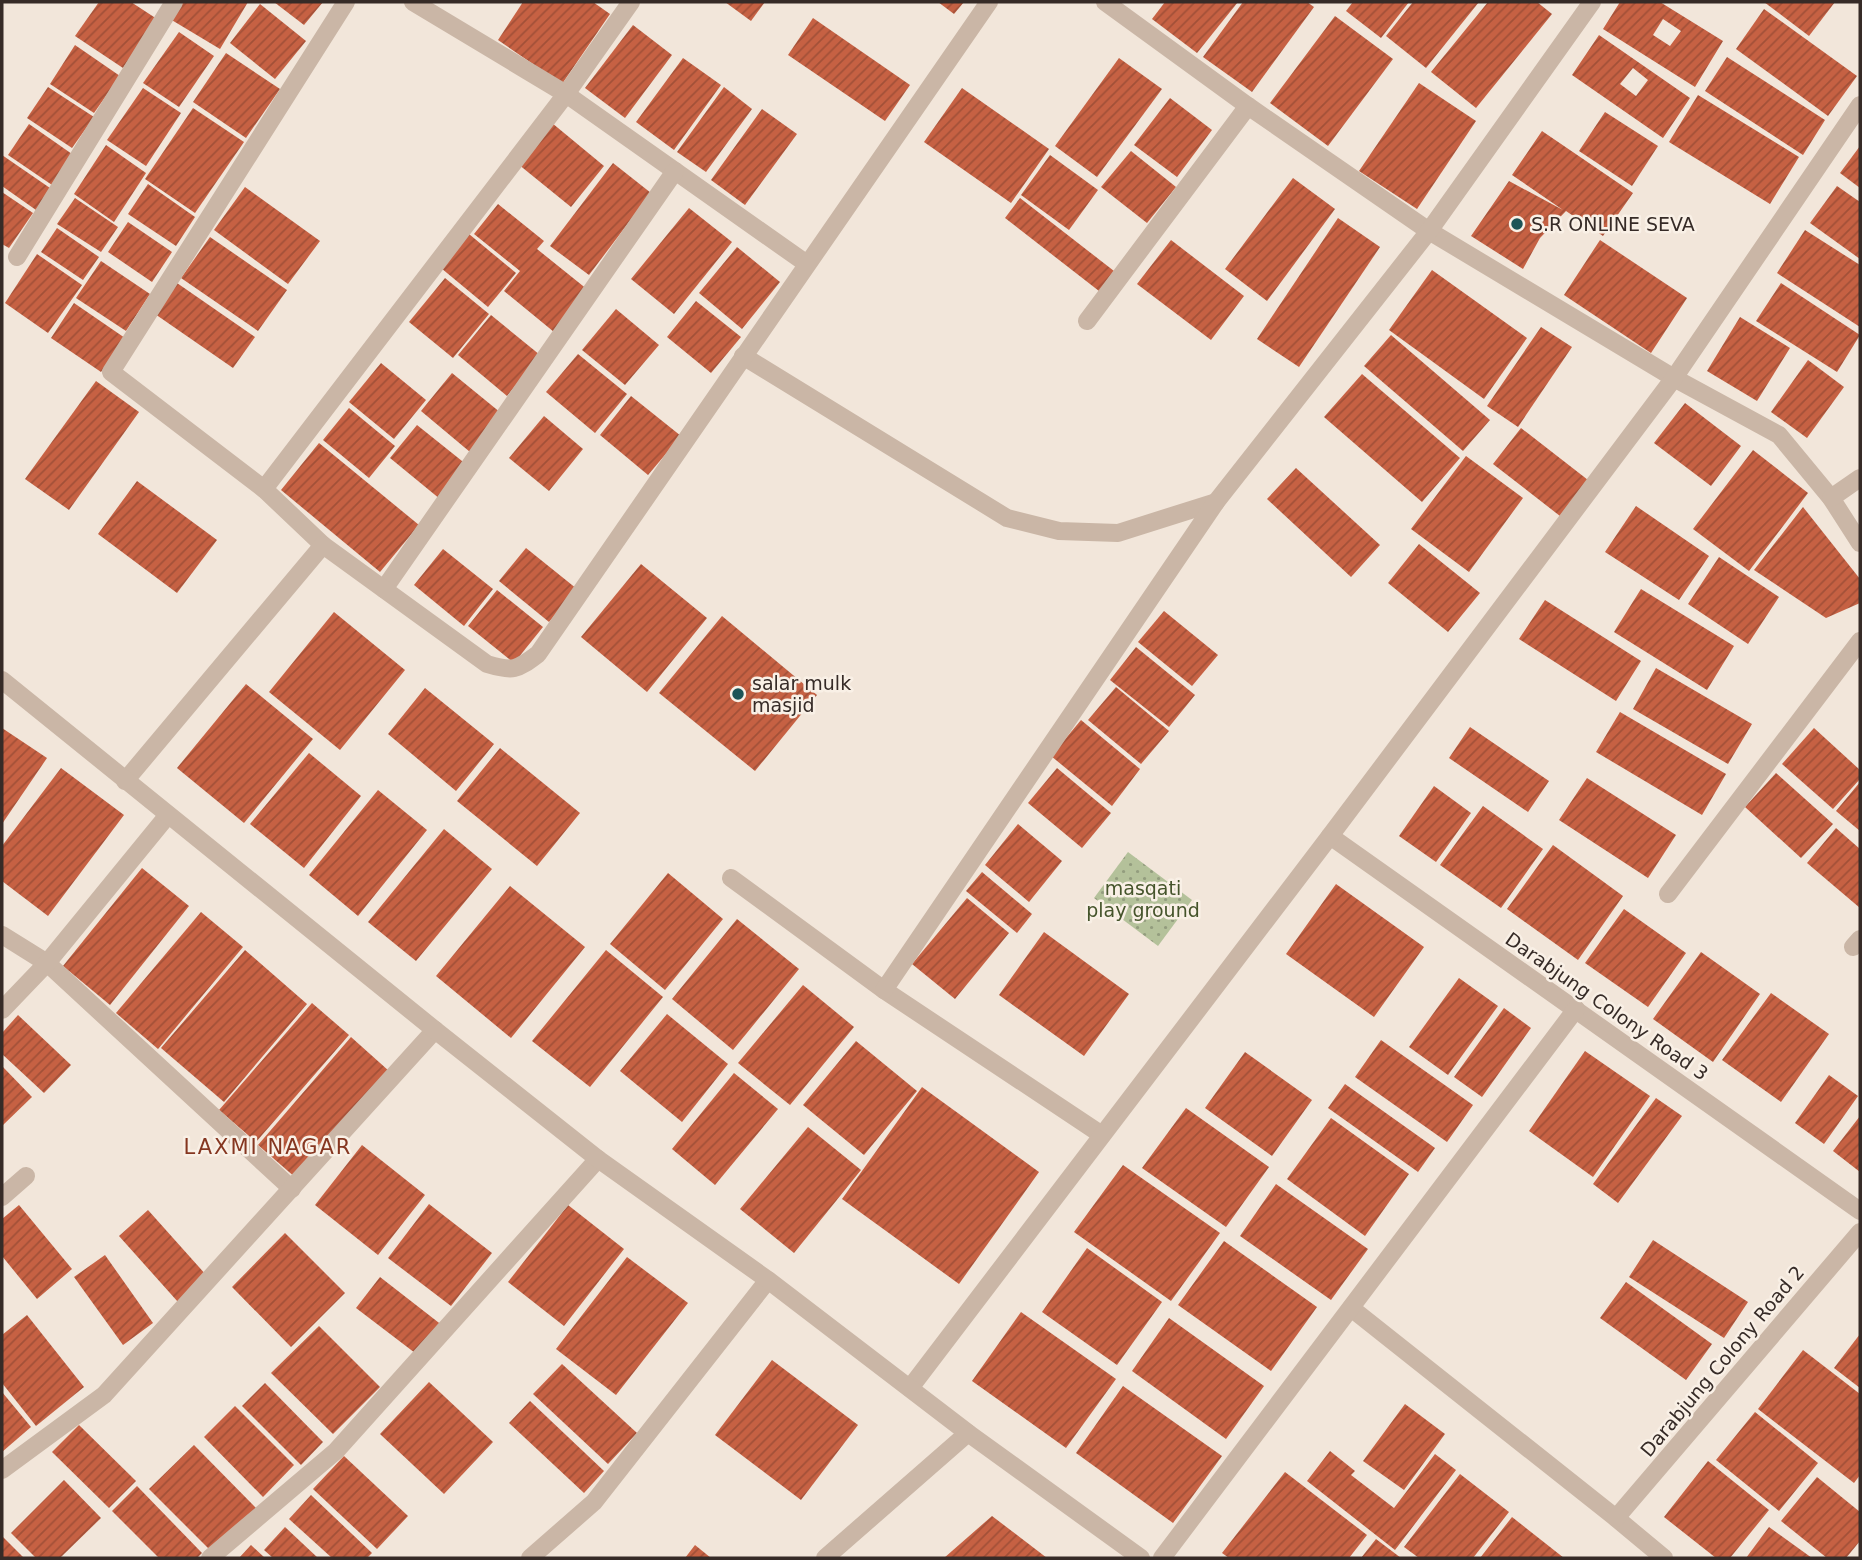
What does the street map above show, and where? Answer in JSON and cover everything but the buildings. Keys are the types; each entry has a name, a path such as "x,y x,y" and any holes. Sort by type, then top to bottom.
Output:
{"street":[{"path":"17,257 174,2"},
{"path":"346,2 111,372 264,489 323,545 487,664 505,670 522,666 538,654 989,2"},
{"path":"413,2 566,94 807,264"},
{"path":"264,489 566,94 631,2"},
{"path":"1105,2 1248,106 1429,231 1674,378 1779,435 1831,498 1860,543"},
{"path":"884,990 1216,502 1429,231 1590,3"},
{"path":"910,1388 1674,378 1860,105"},
{"path":"1087,321 1248,106"},
{"path":"384,589 675,171"},
{"path":"743,356 1007,518 1059,531 1118,533 1216,502"},
{"path":"1831,498 1860,478"},
{"path":"125,781 323,545"},
{"path":"1668,894 1860,641"},
{"path":"2,680 435,1030 598,1158 768,1280 968,1433 1141,1558"},
{"path":"2,1010 47,963 168,815"},
{"name":"Darabjung Colony Road 3","path":"1330,836 1860,1210"},
{"path":"731,878 884,990 1102,1135"},
{"path":"2,935 47,963 292,1189"},
{"path":"1162,1558 1576,1009"},
{"path":"2,1470 104,1395 435,1030"},
{"path":"210,1558 336,1451 598,1158"},
{"path":"2,1198 26,1175"},
{"name":"Darabjung Colony Road 2","path":"1616,1518 1860,1232"},
{"path":"530,1558 594,1502 768,1280"},
{"path":"1350,1308 1664,1558"},
{"path":"825,1558 968,1433"}],"green space":[{"name":"masqati play ground","path":"1128,852 1192,900 1158,946 1094,898"}],"place":[{"name":"S.R ONLINE SEVA","path":"1517,224"},
{"name":"salar mulk masjid","path":"738,694"}],"district":[{"name":"LAXMI NAGAR","path":"268,1147"}]}
